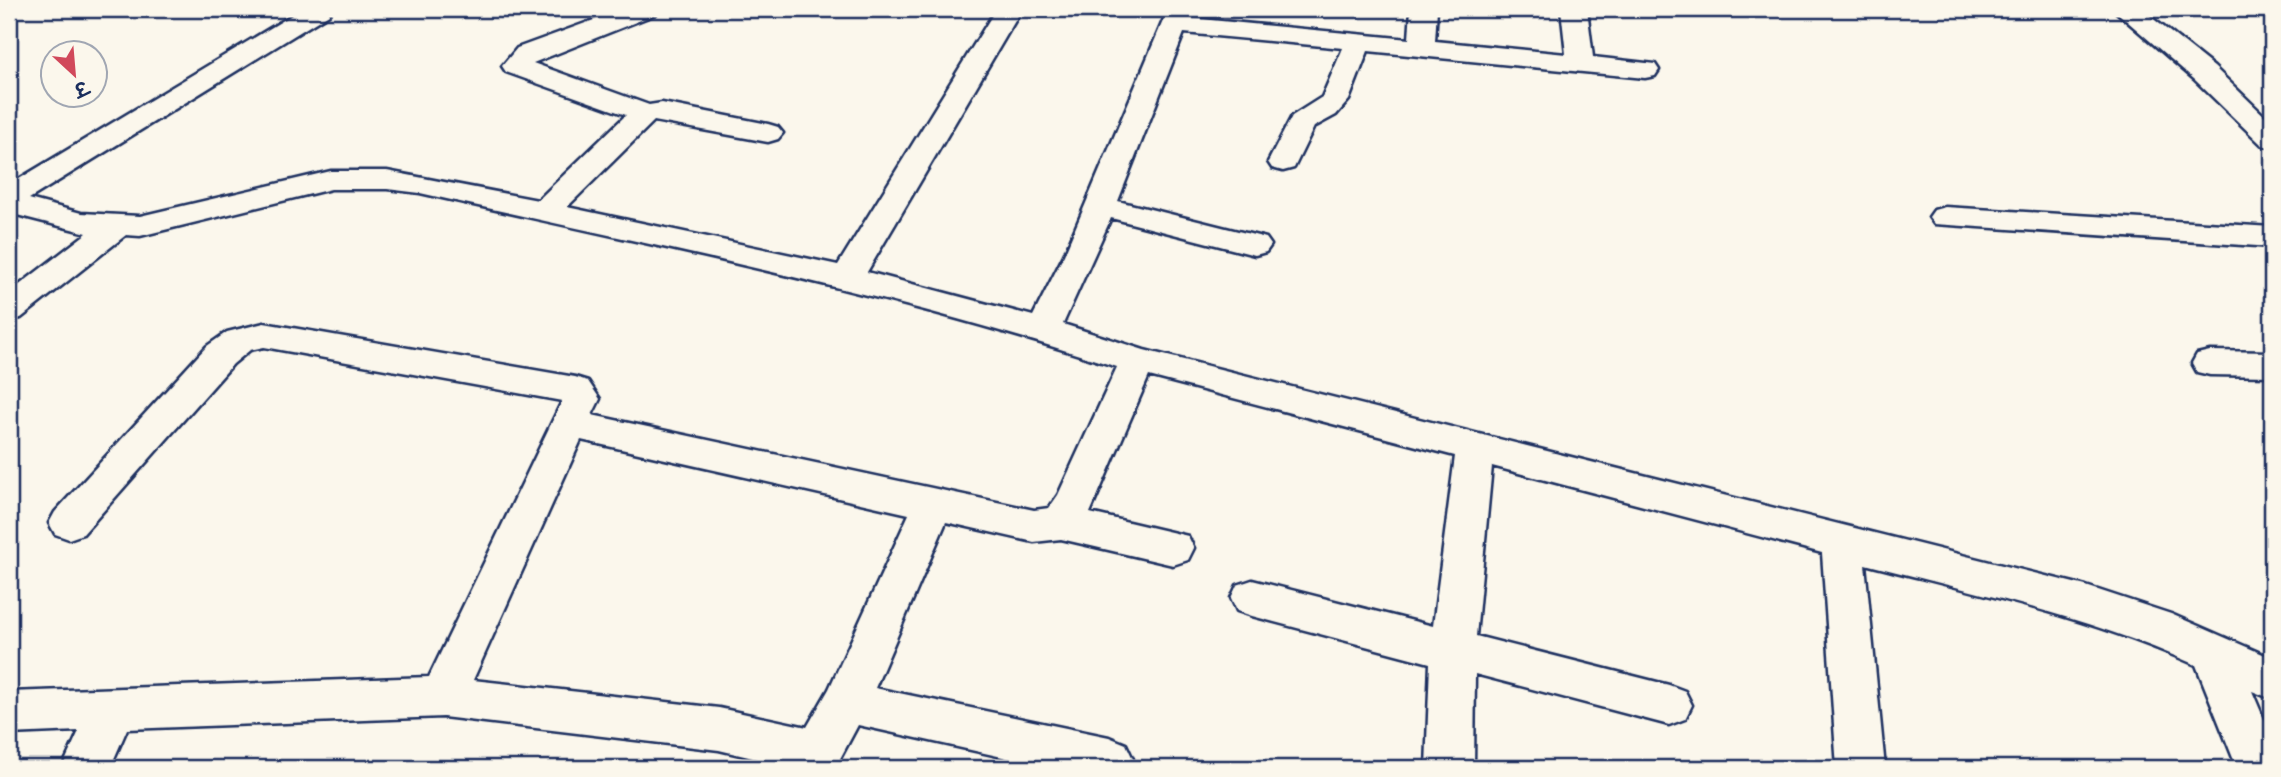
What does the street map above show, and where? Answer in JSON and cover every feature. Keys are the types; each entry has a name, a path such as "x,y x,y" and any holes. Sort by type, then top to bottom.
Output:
{"street":[{"path":"9,198 320,9"},
{"path":"546,210 641,119 640,114 639,110 622,103 516,66 526,54 646,9"},
{"path":"847,278 1009,9"},
{"path":"1421,49 1424,9"},
{"path":"1574,9 1580,63"},
{"path":"2126,9 2204,73 2272,139"},
{"path":"1044,330 1100,206 1178,16 1358,43 1645,70"},
{"path":"1283,162 1302,122 1326,109 1335,100 1358,43"},
{"path":"640,114 662,112 768,133"},
{"path":"9,203 80,223 116,227 140,226 304,186 354,179 420,184 546,210 847,278 1044,330 1138,361 2086,604 2212,650 2272,679"},
{"path":"1100,206 1255,245"},
{"path":"1945,217 2272,237"},
{"path":"9,310 116,227"},
{"path":"69,523 220,355 239,340 264,335 575,390 580,399 443,697"},
{"path":"1061,523 1075,503 1138,361"},
{"path":"2210,363 2272,364"},
{"path":"569,424 933,506 1034,526 1061,523 1173,548"},
{"path":"1450,768 1453,647 1475,449"},
{"path":"9,713 443,697 719,729 814,760 846,702 933,506"},
{"path":"1842,540 1861,768"},
{"path":"1252,598 1453,647 1669,705"},
{"path":"2212,650 2262,768"},
{"path":"846,702 1109,759"},
{"path":"86,768 113,710"}]}
